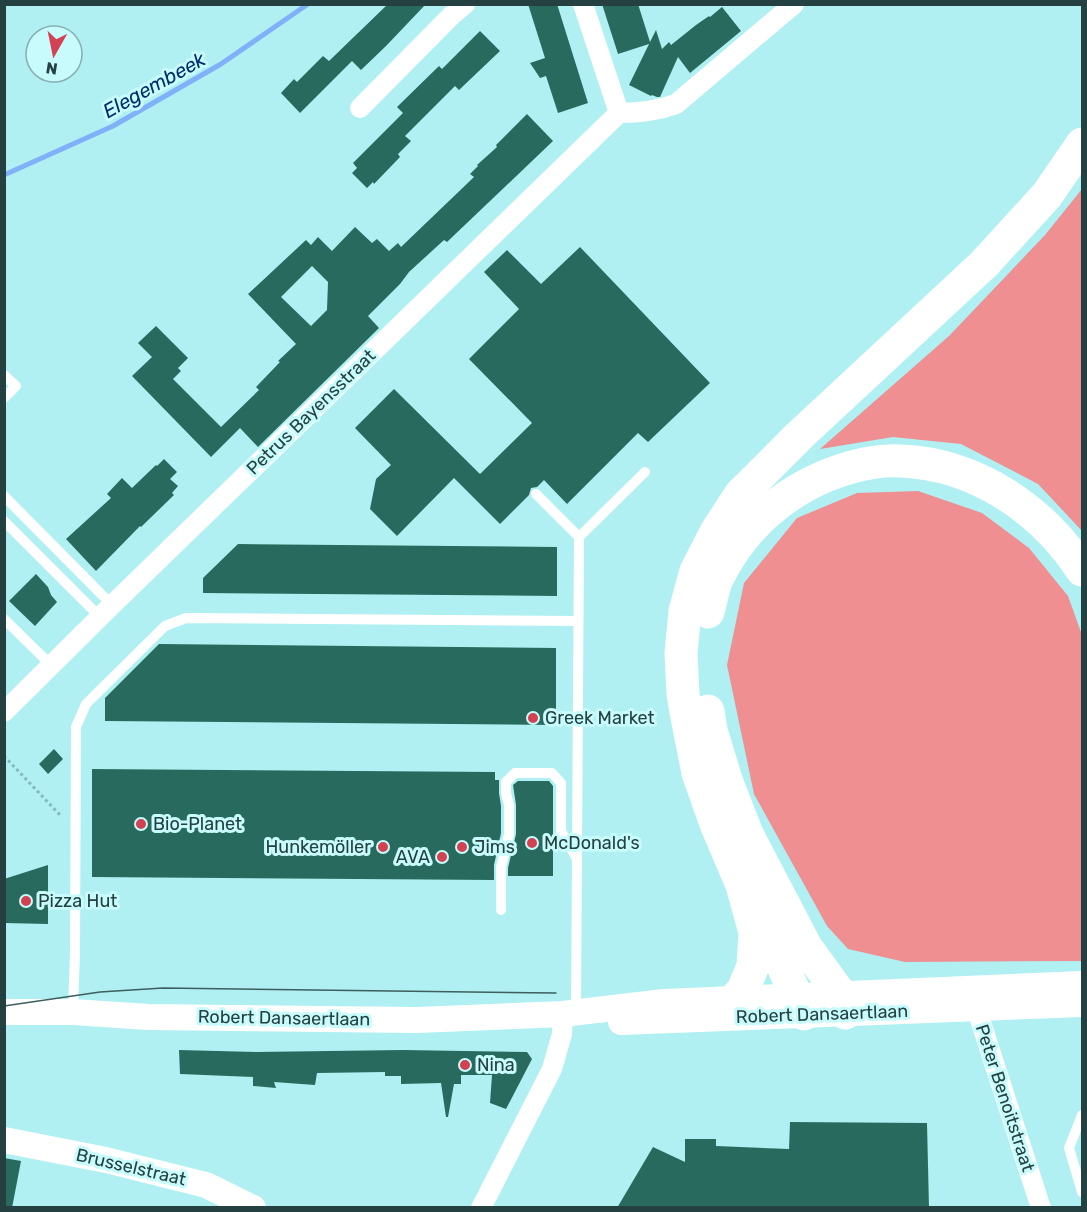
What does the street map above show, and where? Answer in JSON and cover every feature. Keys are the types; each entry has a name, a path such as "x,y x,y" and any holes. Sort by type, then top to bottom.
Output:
{"highway":[{"path":"735,999 743,990 753,966 755,932 741,885 698,773 687,717 681,652 685,611 696,571 716,532 740,495 799,436 984,264 1047,195 1083,144"},
{"path":"843,1003 806,947 747,834 726,780 711,730 704,686 704,654 708,615 717,578 738,544 759,518 788,495 823,477 862,464 900,460 939,465 979,478 1019,503 1049,528 1083,570"},
{"path":"741,885 759,909 800,1005"}],"street":[{"path":"360,108 465,4"},
{"path":"582,4 619,113 640,113 676,104 794,4"},
{"name":"Petrus Bayensstraat","path":"4,712 619,113"},
{"name":"Robert Dansaertlaan","path":"572,1015 586,1024 800,1005 975,998 1083,984"},
{"name":"Robert Dansaertlaan","path":"975,998 1083,1004"},
{"name":"Peter Benoitstraat","path":"975,998 1041,1208"},
{"name":"Robert Dansaertlaan","path":"4,1012 72,1012 148,1017 417,1020 572,1015 664,1002 735,999 800,1005"},
{"path":"482,1208 552,1069 562,1034 572,1015"},
{"name":"Brusselstraat","path":"4,1140 106,1160 206,1185 253,1208"}],"lane":[{"path":"4,375 16,386 4,398"},
{"path":"572,1015 577,911 579,537 645,472"},
{"path":"536,494 579,537"},
{"path":"4,496 106,611"},
{"path":"4,520 106,611"},
{"path":"72,1012 75,951 76,727 86,704 165,626 186,618 578,621"},
{"path":"4,619 52,666"},
{"path":"501,910 501,867 509,834 506,782 514,773 552,773 561,783 561,831 577,860"},
{"path":"1083,1115 1069,1148 1083,1192"}],"path":[{"path":"4,756 61,816"}],"shaded area":[{"path":"1082,189 1082,531 1038,484 961,444 893,437 820,449 949,336 1045,235"},
{"path":"918,491 982,513 1029,548 1068,596 1082,635 1082,961 905,962 848,949 827,926 754,794 727,665 744,583 797,518 857,493"}],"building":[{"path":"388,4 426,4 361,70 352,61 300,113 281,93 294,79 297,82 323,56 329,61"},
{"path":"528,4 557,4 588,103 558,113 546,76 540,78 530,63 545,58"},
{"path":"602,4 638,4 650,42 656,30 662,49 669,42 671,45 722,7 741,31 690,73 678,57 660,97 651,96 629,85 649,44 618,54"},
{"path":"480,31 500,51 459,90 455,86 405,136 411,141 398,154 400,157 374,184 373,182 367,188 352,173 357,168 353,163 403,113 397,107 439,66 442,69"},
{"path":"527,114 553,141 447,242 444,240 409,272 368,316 379,328 258,447 240,428 211,457 132,376 152,357 138,343 156,326 188,358 178,368 181,371 173,379 221,427 259,390 256,387 296,344 248,294 306,240 311,245 318,237 332,251 355,227 372,243 377,239 389,251 398,243 401,247 474,177 470,174 497,147 496,145","holes":["312,266 328,282 327,310 311,326 281,297"]},
{"path":"580,247 710,383 648,442 638,433 567,504 544,480 537,487 531,488 529,495 500,524 454,478 397,536 370,509 376,479 391,465 355,428 394,389 480,474 532,423 469,359 519,309 484,272 507,250 541,284"},
{"path":"164,459 177,472 170,479 178,486 172,493 174,495 96,571 66,539 111,498 107,494 122,478 132,488"},
{"path":"238,544 557,547 557,596 203,593 203,578"},
{"path":"36,574 48,587 57,602 35,626 9,601"},
{"path":"159,644 556,648 556,725 105,721 105,698"},
{"path":"54,749 63,759 48,774 39,764"},
{"path":"92,769 495,772 495,780 499,780 501,833 494,865 494,880 92,877"},
{"path":"518,781 549,781 553,786 553,876 508,876 516,834 513,785"},
{"name":"Pizza Hut","path":"48,865 48,924 4,923 4,879"},
{"path":"179,1050 527,1052 532,1059 506,1109 490,1103 492,1075 461,1075 461,1084 454,1084 448,1117 446,1117 441,1083 401,1084 401,1076 385,1076 385,1072 317,1073 315,1085 274,1082 276,1088 253,1086 253,1077 180,1074"},
{"path":"790,1122 927,1123 929,1208 617,1208 653,1147 685,1162 685,1139 716,1139 716,1146 789,1149"},
{"path":"4,1158 21,1161 12,1208 4,1208"}],"waterway":[{"name":"Elegembeek","path":"4,175 113,126 221,64 308,4"}],"tram line":[{"path":"4,1006 100,992 163,988 556,993"}],"place":[{"name":"Greek Market","path":"533,718"},
{"name":"Bio-Planet","path":"141,824"},
{"name":"McDonald's","path":"532,843"},
{"name":"Hunkemöller","path":"383,847"},
{"name":"Jims","path":"462,847"},
{"name":"AVA","path":"442,857"},
{"name":"Pizza Hut","path":"26,901"},
{"name":"Nina","path":"465,1065"}]}
